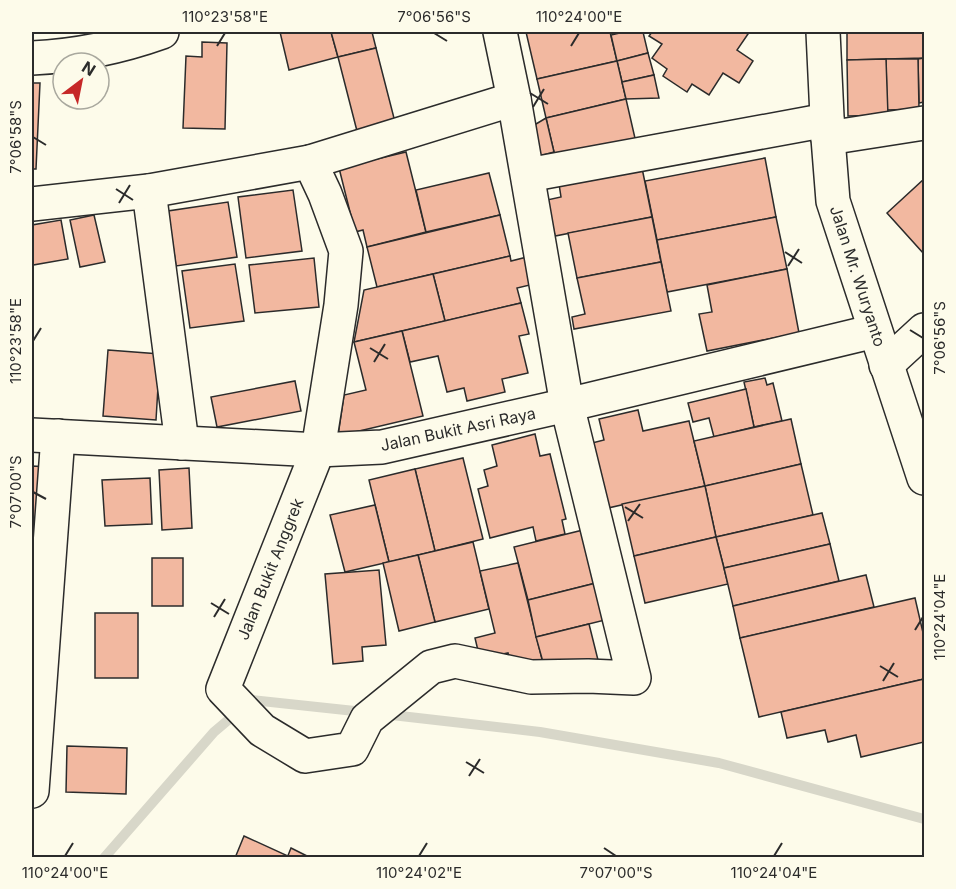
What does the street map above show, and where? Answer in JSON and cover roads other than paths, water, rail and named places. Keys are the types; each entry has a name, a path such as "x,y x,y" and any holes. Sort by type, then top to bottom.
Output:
{"street":[{"path":"500,32 528,175 567,405"},
{"name":"Jalan Mr. Wuryanto","path":"823,32 833,201 924,478"},
{"path":"32,57 63,56 144,35"},
{"path":"32,204 149,191 310,162 514,99"},
{"path":"528,175 827,129 924,123"},
{"name":"Jalan Bukit Anggrek","path":"310,162 329,204 346,251 341,305 318,450 223,689 262,730 305,756 352,749 367,719 393,696 431,667 455,661 531,677 634,678 567,405"},
{"path":"149,191 182,443"},
{"path":"886,365 924,330"},
{"name":"Jalan Bukit Asri Raya","path":"45,436 318,450 382,447 875,331"},
{"path":"32,791 45,436"}],"waterway":[{"path":"104,858 214,732 252,700 364,712"},
{"path":"383,714 540,732 719,763 924,819"}]}
